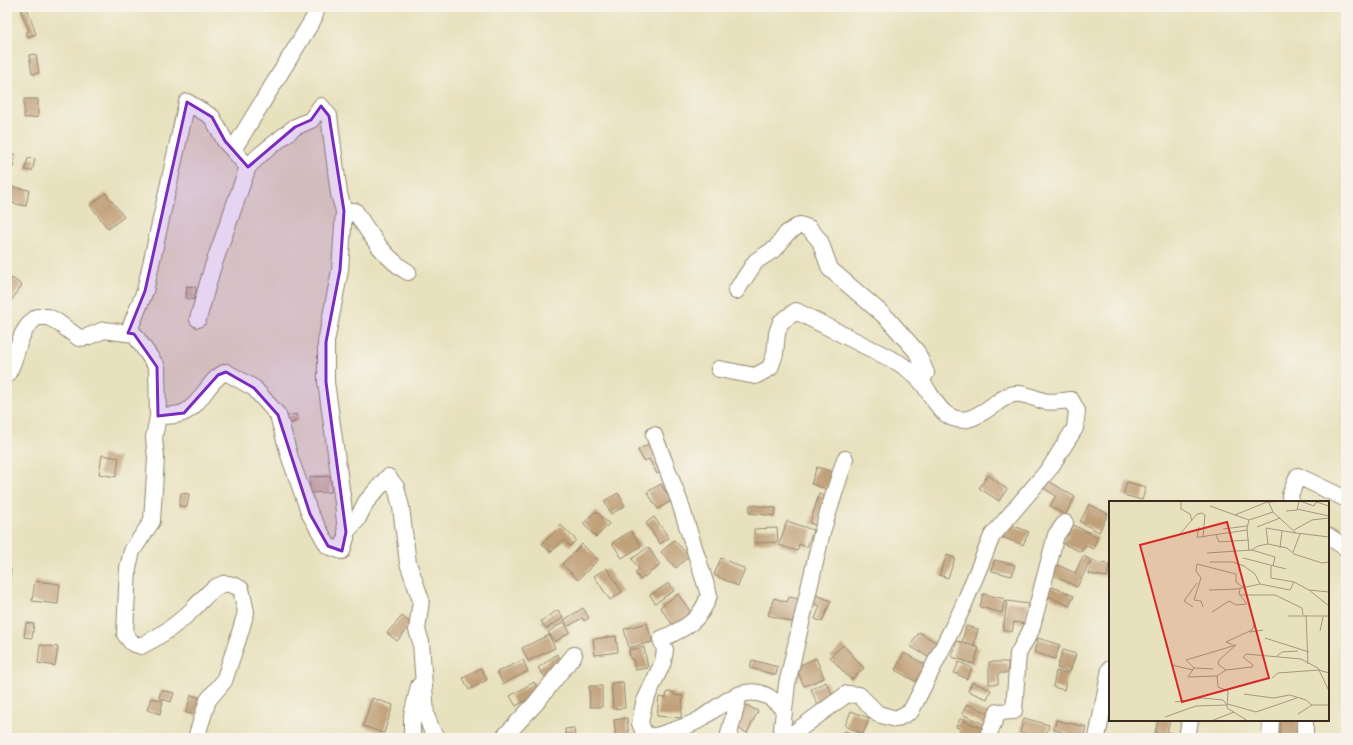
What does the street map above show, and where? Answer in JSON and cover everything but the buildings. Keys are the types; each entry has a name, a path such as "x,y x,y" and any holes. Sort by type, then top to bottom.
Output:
{"street":[{"path":"233,150 314,18 317,7"},
{"path":"128,333 145,291 187,102 212,117 225,141 248,167"},
{"path":"158,416 170,416 184,413 195,403 218,375 226,372 254,388 278,415 290,458 310,514 328,546 342,551 346,538 346,532 326,382 326,342 340,270 344,211 339,194 329,116 320,106 311,120 296,127 260,155 248,167 212,269 198,319"},
{"path":"344,211 355,212 374,239 401,268 408,272"},
{"path":"736,291 756,261 776,248 786,233 800,225 809,228 820,242 830,269 887,318 917,352 926,373 921,381"},
{"path":"719,369 755,376 770,368 775,354 777,333 781,322 796,311 899,362 921,381 945,414 956,419 969,419 991,409 1009,395 1022,394 1044,401 1056,402 1071,400 1077,411 1075,428 1050,468 992,536 962,609 911,711 896,719 878,714 860,695 847,694 787,738"},
{"path":"7,375 13,363 18,340 24,329 37,317 48,317 79,338 87,337 104,330 134,334 157,367 158,416 154,438 156,458 152,521 132,550 129,562 125,634 132,643 141,646 152,641 192,611 208,593 225,584 236,586 241,589 246,612 224,681 208,700 196,738"},
{"path":"654,435 679,500 709,595 705,608 698,617 681,630 661,639 665,650 663,662 644,703 640,724 644,733 653,737 698,720 725,700 748,692 766,696 784,709"},
{"path":"781,738 787,684 822,532 845,459"},
{"path":"1291,501 1290,495 1298,476 1346,499"},
{"path":"346,532 357,520 366,502 388,477 396,487 402,507 408,563 421,600 417,630 421,642 426,715 432,731 438,738"},
{"path":"987,738 998,712 1014,711 1018,654 1031,630 1056,535 1065,523"},
{"path":"1329,537 1346,548"},
{"path":"503,738 535,704 574,655"},
{"path":"1097,738 1109,675"},
{"path":"412,738 412,715 417,690 423,678"},
{"path":"728,738 739,696"},
{"path":"1187,738 1190,721"},
{"path":"1270,738 1271,721"},
{"path":"1305,721 1305,738"}],"highlighted area":[{"path":"187,102 212,117 225,141 248,167 295,127 311,120 321,106 329,116 344,211 340,270 326,342 326,382 346,532 342,551 328,546 310,514 278,415 254,388 226,372 218,375 184,413 158,416 157,367 134,334 128,333 145,291"}]}
